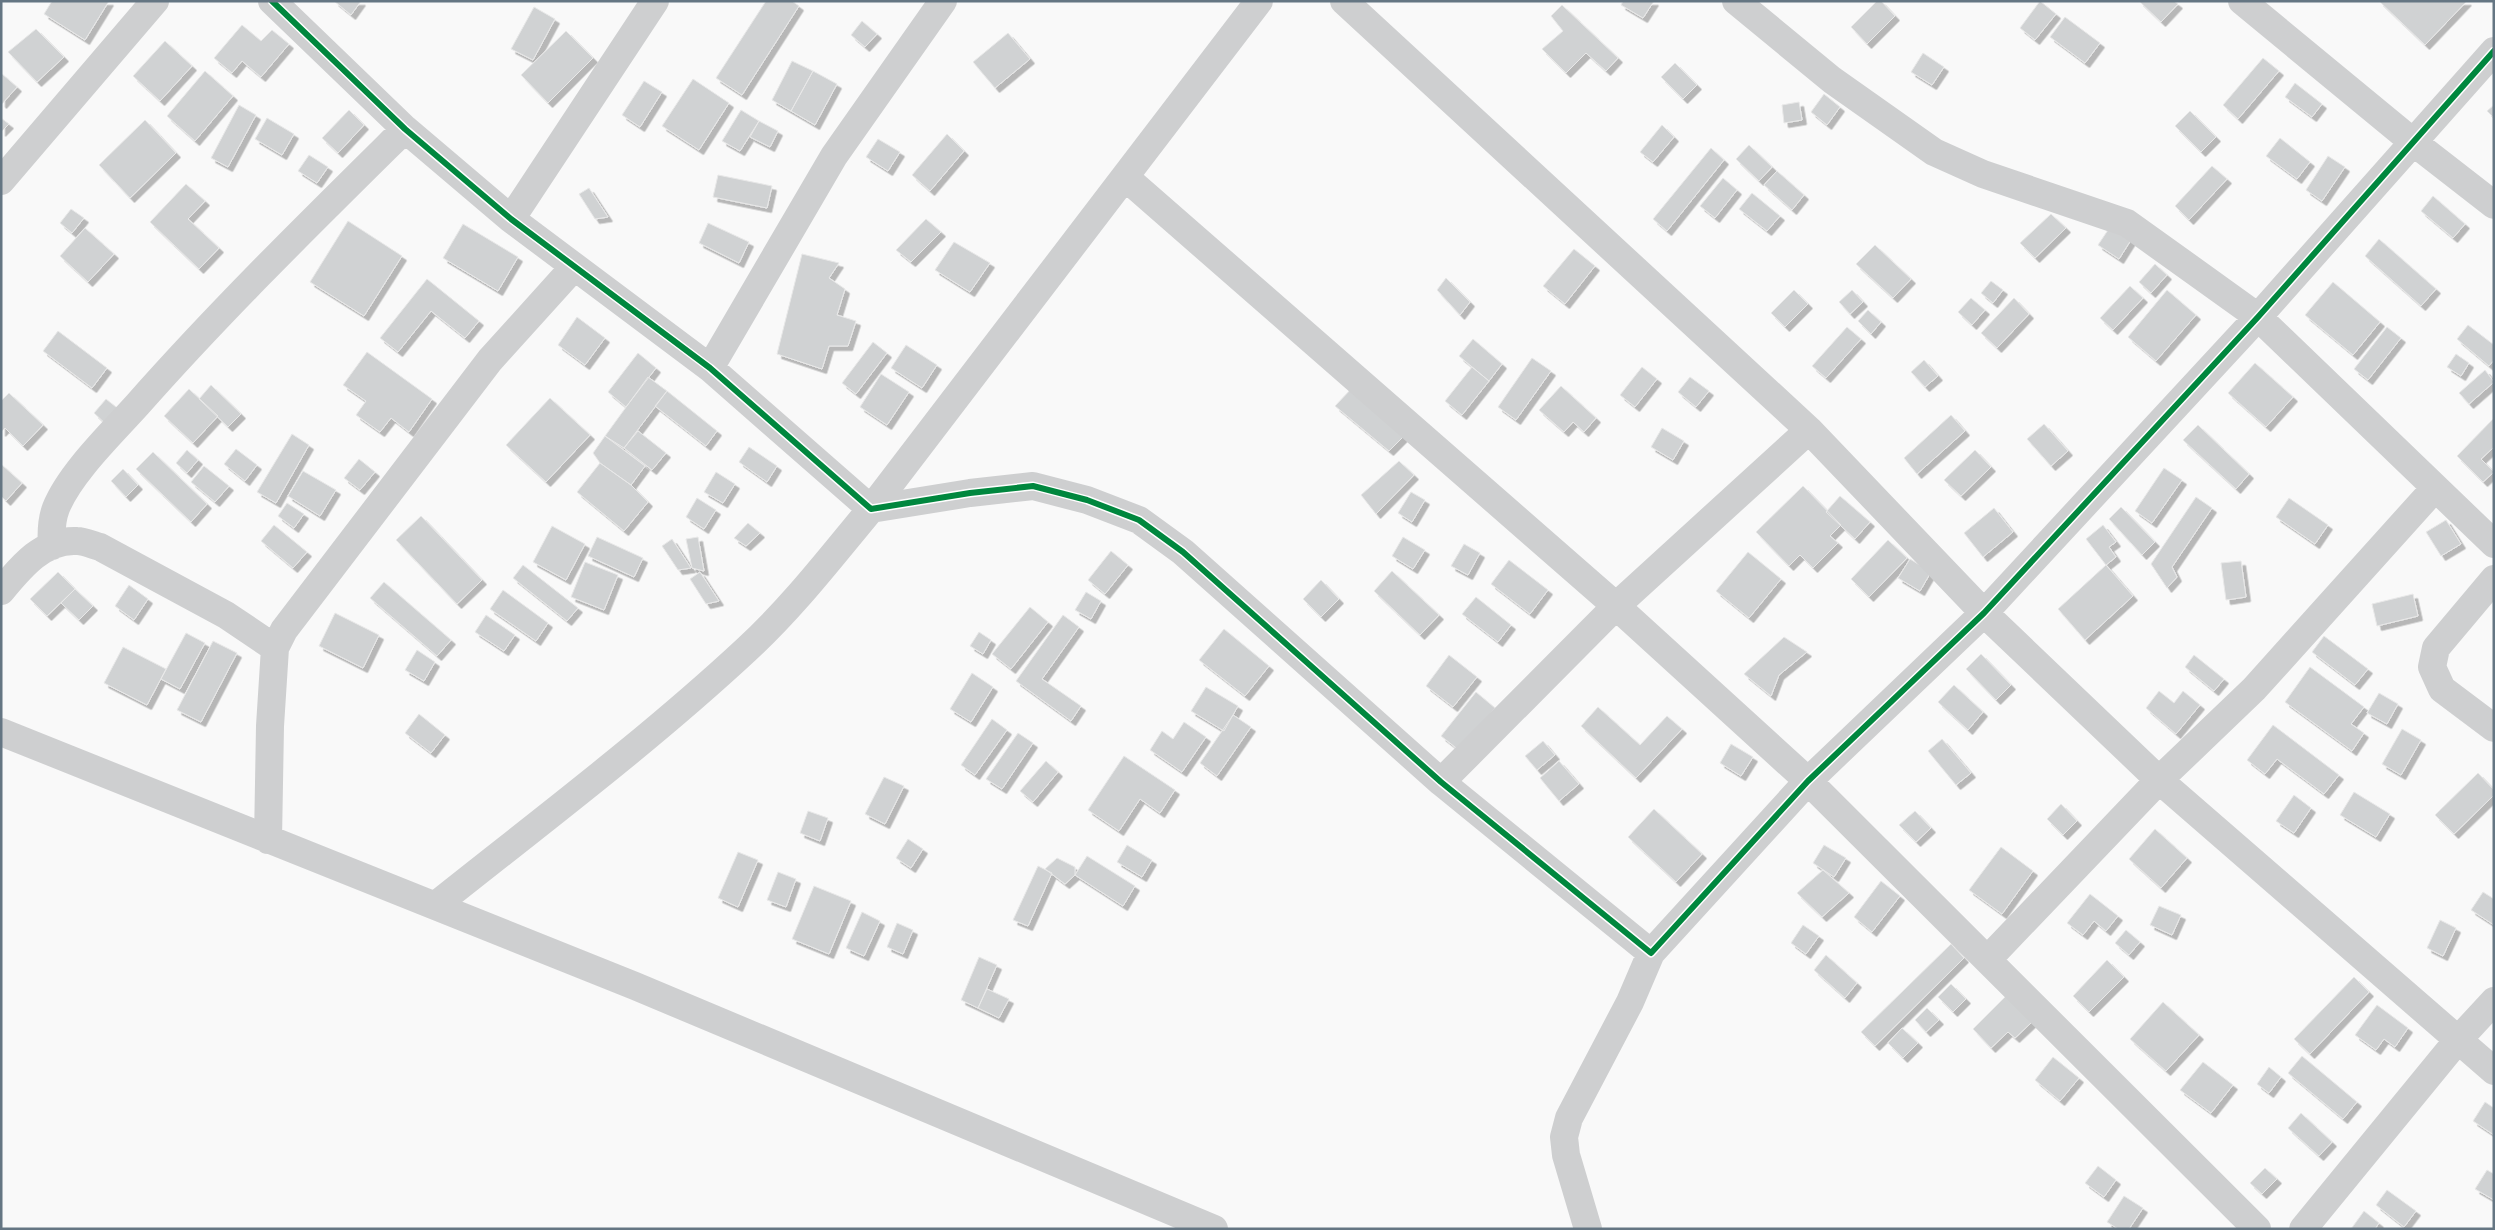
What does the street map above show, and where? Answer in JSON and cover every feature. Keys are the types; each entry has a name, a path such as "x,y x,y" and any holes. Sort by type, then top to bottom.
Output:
{"street":[{"path":"1,181 156,1"},
{"path":"272,1 405,129 511,219 710,368 871,509"},
{"path":"511,219 655,1"},
{"path":"710,368 834,156 943,1"},
{"path":"436,905 644,738 747,649 816,575 871,509 1259,1"},
{"path":"1344,1 1809,430 1984,613 2159,780 2457,1041 2494,1071"},
{"path":"1736,1 1832,80 1934,152 1984,174 2127,223 2258,317 2494,544"},
{"path":"2242,1 2413,142 2494,205"},
{"path":"1588,1229 1566,1155 1564,1137 1569,1118 1630,1002 1651,953 1808,781 1984,613 2258,317 2494,51"},
{"path":"52,546 52,521 56,507 98,448 203,330 405,129"},
{"path":"1125,177 1616,606 1808,781 2257,1229"},
{"path":"268,840 270,726 275,648 284,630 490,360 574,268"},
{"path":"1441,782 1616,606 1809,430"},
{"path":"871,509 970,492 1033,486 1087,500 1139,520 1182,552 1441,782 1651,953"},
{"path":"1988,959 2159,780 2254,689 2435,488"},
{"path":"1,591 28,560 52,546 77,541 100,547 226,615 275,648"},
{"path":"2494,579 2436,648 2432,667 2442,689 2494,728"},
{"path":"1,732 268,840 436,905 1214,1229"},
{"path":"2303,1229 2457,1041 2494,1001"}],"building":[{"path":"52,1 109,1 85,40 44,14"},
{"path":"334,1 361,1 351,15"},
{"path":"766,1 792,1 799,6 742,95 716,78"},
{"path":"1623,1 1654,1 1643,18 1621,5"},
{"path":"1877,1 1881,1 1895,16 1867,44 1851,27"},
{"path":"2040,1 2056,14 2035,40 2020,28"},
{"path":"2139,1 2174,1 2178,4 2161,22"},
{"path":"2379,1 2467,1 2425,45"},
{"path":"1562,5 1618,58 1606,71 1586,53 1566,73 1542,49 1563,31 1551,16"},
{"path":"534,7 555,19 533,60 511,49"},
{"path":"2065,17 2100,43 2085,63 2050,37"},
{"path":"862,21 877,34 865,47 851,35"},
{"path":"242,25 261,41 272,30 289,44 261,77 242,61 232,73 214,58"},
{"path":"36,29 64,57 37,82 8,52"},
{"path":"566,31 593,58 548,103 521,75"},
{"path":"1008,33 1030,59 995,88 973,62"},
{"path":"165,41 192,66 160,101 133,76"},
{"path":"1923,53 1944,67 1932,85 1911,72"},
{"path":"2263,58 2279,71 2238,119 2223,105"},
{"path":"792,61 813,71 791,111 772,100"},
{"path":"1675,63 1697,85 1683,99 1661,77"},
{"path":"205,71 233,96 195,141 167,116"},
{"path":"813,71 837,84 815,125 791,111"},
{"path":"1,73 17,87 2,104 1,103"},
{"path":"693,79 729,103 699,150 662,126"},
{"path":"644,81 662,92 640,127 622,115"},
{"path":"2295,83 2322,104 2312,117 2285,97"},
{"path":"1824,94 1840,107 1827,125 1811,112"},
{"path":"1799,102 1802,120 1784,123 1782,105"},
{"path":"239,105 256,115 228,167 211,158"},
{"path":"2494,105 2494,118 2487,111"},
{"path":"349,110 364,125 338,153 322,138"},
{"path":"741,110 759,121 740,151 722,141"},
{"path":"2190,111 2216,137 2201,152 2175,126"},
{"path":"1,118 9,124 1,132"},
{"path":"267,118 294,134 282,155 255,139"},
{"path":"145,120 176,153 130,198 99,165"},
{"path":"759,121 778,131 770,147 750,137"},
{"path":"1662,125 1674,137 1653,162 1640,152"},
{"path":"947,134 964,151 930,191 912,175"},
{"path":"2280,138 2310,162 2297,179 2266,156"},
{"path":"878,139 900,152 888,171 866,157"},
{"path":"1749,145 1772,167 1759,181 1736,159"},
{"path":"1711,148 1724,160 1667,231 1653,219"},
{"path":"309,155 328,167 317,183 298,171"},
{"path":"2328,156 2345,167 2322,201 2306,190"},
{"path":"2212,166 2227,179 2189,220 2175,206"},
{"path":"1777,171 1804,195 1792,210 1764,185"},
{"path":"718,175 772,186 767,208 713,197"},
{"path":"1723,178 1737,190 1715,218 1700,206"},
{"path":"186,184 205,201 188,219 219,248 199,269 150,222"},
{"path":"589,188 608,217 595,219 579,194"},
{"path":"1752,193 1780,216 1767,231 1739,209"},
{"path":"2433,196 2465,224 2453,238 2421,211"},
{"path":"71,209 84,218 72,233 60,223"},
{"path":"2051,214 2066,228 2035,258 2020,243"},
{"path":"926,219 941,232 911,262 896,250"},
{"path":"348,221 402,256 364,316 310,282"},
{"path":"708,223 749,242 739,263 699,243"},
{"path":"463,224 518,257 498,291 443,258"},
{"path":"2110,227 2131,240 2119,259 2098,245"},
{"path":"85,228 114,254 88,282 60,256"},
{"path":"2379,239 2436,289 2421,306 2365,256"},
{"path":"954,242 990,263 970,292 935,270"},
{"path":"1875,245 1911,279 1893,298 1856,264"},
{"path":"1574,249 1595,266 1565,304 1543,286"},
{"path":"802,254 839,263 829,278 845,289 837,315 856,321 848,346 829,346 822,369 777,354"},
{"path":"2155,264 2167,275 2151,293 2139,282"},
{"path":"1446,278 1470,302 1460,315 1437,290"},
{"path":"427,279 479,321 465,338 431,311 398,352 380,338"},
{"path":"1991,281 2003,290 1993,303 1981,293"},
{"path":"2333,282 2380,322 2353,355 2305,315"},
{"path":"2130,286 2143,298 2113,330 2100,318"},
{"path":"1794,290 1808,304 1785,327 1771,313"},
{"path":"1852,290 1863,302 1850,314 1839,302"},
{"path":"2167,290 2196,315 2156,361 2128,337"},
{"path":"1971,298 1985,310 1972,325 1958,312"},
{"path":"2014,298 2029,314 1997,348 1981,333"},
{"path":"1868,310 1881,322 1871,334 1858,321"},
{"path":"577,317 605,338 585,365 558,345"},
{"path":"2468,325 2494,345 2494,360 2489,366 2457,339"},
{"path":"1847,327 1861,339 1826,378 1812,366"},
{"path":"2387,327 2401,338 2368,380 2354,369"},
{"path":"58,331 107,368 92,388 43,351"},
{"path":"1473,339 1502,364 1489,381 1459,356"},
{"path":"873,342 887,353 856,394 842,383"},
{"path":"906,345 937,365 922,388 891,368"},
{"path":"367,352 432,399 409,432 391,418 380,432 356,415 366,401 343,385"},
{"path":"638,353 656,368 626,407 608,392"},
{"path":"2456,354 2469,363 2461,376 2447,367"},
{"path":"1532,358 1551,371 1516,420 1498,407"},
{"path":"1924,360 1938,376 1925,387 1911,372"},
{"path":"2255,363 2293,397 2266,427 2228,393"},
{"path":"1472,367 1489,381 1462,415 1445,401"},
{"path":"1642,367 1657,379 1635,407 1620,395"},
{"path":"2485,370 2494,382 2469,404 2459,393"},
{"path":"881,374 909,392 887,425 860,407"},
{"path":"648,377 667,391 624,448 605,436"},
{"path":"1690,377 1709,391 1696,407 1678,392"},
{"path":"211,385 241,414 228,427 199,399"},
{"path":"1561,386 1596,418 1584,432 1573,422 1564,432 1539,410"},
{"path":"1352,388 1407,433 1389,451 1335,406"},
{"path":"189,389 218,416 193,443 164,416"},
{"path":"667,391 717,431 706,446 655,406"},
{"path":"9,393 43,425 23,446 5,428 1,432 1,401"},
{"path":"550,398 590,435 546,482 506,445"},
{"path":"106,399 121,411 108,426 94,413"},
{"path":"1951,415 1965,431 1917,474 1904,458"},
{"path":"2494,418 2494,447 2481,459 2494,472 2483,482 2457,456"},
{"path":"2044,424 2068,451 2051,466 2027,439"},
{"path":"2198,425 2249,474 2236,489 2183,440"},
{"path":"1662,428 1684,441 1673,460 1651,447"},
{"path":"638,431 666,453 652,470 624,448"},
{"path":"292,434 309,445 276,503 257,492"},
{"path":"605,436 645,466 631,485 600,463 593,453"},
{"path":"749,447 777,466 767,482 739,462"},
{"path":"236,449 257,465 245,481 224,464"},
{"path":"187,450 198,460 187,473 176,463"},
{"path":"1975,450 1991,467 1961,496 1944,480"},
{"path":"153,452 207,504 191,522 136,469"},
{"path":"359,459 375,472 360,490 344,478"},
{"path":"1399,461 1414,475 1376,514 1361,495"},
{"path":"600,463 631,485 648,502 624,531 577,492"},
{"path":"1,464 22,483 6,501 1,496"},
{"path":"204,466 229,486 215,502 191,482"},
{"path":"2164,468 2182,480 2152,523 2135,511"},
{"path":"123,469 138,485 126,497 111,481"},
{"path":"303,471 336,490 320,516 288,496"},
{"path":"716,472 735,484 723,503 704,492"},
{"path":"1803,486 1841,525 1830,536 1838,543 1813,568 1800,555 1789,566 1756,532"},
{"path":"1411,492 1425,500 1412,522 1398,513"},
{"path":"1840,496 1870,522 1855,539 1826,512"},
{"path":"2196,497 2212,508 2172,567 2177,577 2167,588 2151,564"},
{"path":"697,498 716,510 704,529 686,517"},
{"path":"2289,498 2328,525 2315,544 2276,517"},
{"path":"287,503 304,514 294,528 278,516"},
{"path":"2121,507 2155,542 2142,555 2109,519"},
{"path":"1994,508 2013,532 1983,557 1964,533"},
{"path":"421,516 482,580 457,604 396,540"},
{"path":"2446,520 2461,544 2441,556 2426,532"},
{"path":"748,523 760,533 746,546 734,538"},
{"path":"274,525 307,552 293,568 261,541"},
{"path":"2103,525 2116,542 2109,547 2116,557 2106,565 2086,539"},
{"path":"552,526 585,544 566,580 533,562"},
{"path":"597,537 643,558 634,577 588,556"},
{"path":"698,537 704,571 692,568 686,539"},
{"path":"1403,537 1425,550 1413,569 1392,556"},
{"path":"672,539 691,568 678,570 662,546"},
{"path":"1888,540 1907,558 1869,597 1851,579"},
{"path":"1464,544 1480,553 1468,575 1451,566"},
{"path":"1111,551 1128,565 1105,594 1088,580"},
{"path":"1748,552 1781,579 1749,618 1716,591"},
{"path":"1910,559 1931,572 1920,591 1898,578"},
{"path":"1509,560 1548,590 1530,614 1491,584"},
{"path":"2241,561 2246,597 2226,600 2221,563"},
{"path":"585,562 618,575 604,610 571,597"},
{"path":"523,565 578,608 567,621 513,578"},
{"path":"2106,565 2133,596 2085,640 2058,609"},
{"path":"1392,571 1439,615 1420,635 1374,591"},
{"path":"58,572 75,589 47,616 30,599"},
{"path":"700,572 719,601 706,604 690,579"},
{"path":"1321,580 1339,599 1321,617 1303,599"},
{"path":"384,582 451,640 437,656 370,598"},
{"path":"129,585 148,599 134,620 115,606"},
{"path":"75,589 93,606 79,620 61,603"},
{"path":"503,590 548,623 536,641 490,609"},
{"path":"1086,592 1101,601 1091,619 1075,610"},
{"path":"2413,594 2418,616 2377,626 2372,604"},
{"path":"1476,597 1511,625 1498,642 1462,614"},
{"path":"1030,607 1048,622 1011,669 992,654"},
{"path":"335,613 379,635 363,668 319,646"},
{"path":"486,615 515,635 504,651 475,632"},
{"path":"1063,615 1079,627 1042,679 1081,706 1071,721 1016,681"},
{"path":"1224,629 1269,666 1245,696 1199,660"},
{"path":"979,632 991,640 983,654 970,646"},
{"path":"186,633 205,643 180,689 161,679"},
{"path":"2324,636 2368,669 2355,685 2312,652"},
{"path":"1784,637 1807,652 1779,675 1771,696 1744,674"},
{"path":"213,641 237,653 201,722 177,710"},
{"path":"123,647 166,669 147,705 104,683"},
{"path":"417,650 435,662 424,681 405,670"},
{"path":"1981,654 2011,685 1996,700 1966,669"},
{"path":"1449,655 1477,677 1453,707 1426,686"},
{"path":"2194,655 2224,679 2214,691 2185,667"},
{"path":"2310,667 2364,707 2351,724 2364,733 2352,751 2285,702"},
{"path":"972,673 993,687 971,722 950,709"},
{"path":"1954,685 1983,712 1968,730 1938,702"},
{"path":"1206,687 1238,706 1224,731 1191,711"},
{"path":"2159,691 2174,703 2183,691 2200,705 2176,734 2146,708"},
{"path":"1476,692 1495,708 1460,751 1441,736"},
{"path":"2379,693 2398,704 2387,724 2367,713"},
{"path":"1598,707 1640,745 1667,716 1682,729 1636,778 1581,726"},
{"path":"419,714 445,735 431,753 405,733"},
{"path":"1233,715 1251,727 1217,776 1200,763"},
{"path":"992,719 1007,730 975,775 961,765"},
{"path":"1184,722 1206,737 1182,772 1150,750 1162,731 1173,739"},
{"path":"2273,725 2339,775 2324,794 2277,759 2265,774 2247,760"},
{"path":"2402,729 2421,740 2401,775 2382,764"},
{"path":"1018,733 1033,743 1002,789 986,779"},
{"path":"1942,739 1971,773 1956,785 1928,751"},
{"path":"1543,741 1555,755 1537,770 1525,756"},
{"path":"1731,744 1753,757 1741,776 1720,763"},
{"path":"1124,756 1175,790 1160,813 1140,799 1119,831 1088,810"},
{"path":"1046,761 1058,772 1033,802 1020,791"},
{"path":"1559,761 1579,784 1559,801 1540,778"},
{"path":"2478,773 2494,790 2494,795 2454,834 2435,815"},
{"path":"884,777 904,786 885,824 865,814"},
{"path":"2354,792 2390,814 2376,837 2340,815"},
{"path":"2294,795 2311,808 2294,833 2276,821"},
{"path":"2061,804 2077,821 2063,835 2047,819"},
{"path":"1654,809 1702,854 1676,882 1628,837"},
{"path":"808,811 828,818 820,841 800,833"},
{"path":"1915,811 1931,828 1916,842 1899,825"},
{"path":"2155,829 2187,858 2161,888 2129,859"},
{"path":"908,839 923,849 911,868 896,858"},
{"path":"1127,845 1152,860 1142,877 1117,862"},
{"path":"1824,845 1846,858 1834,877 1813,863"},
{"path":"2001,847 2033,871 2002,914 1969,890"},
{"path":"738,852 758,860 738,907 718,898"},
{"path":"1087,856 1135,886 1123,906 1075,875"},
{"path":"1057,858 1075,867 1075,875 1065,884 1045,869"},
{"path":"1038,866 1052,873 1028,926 1013,920"},
{"path":"1823,870 1849,893 1822,917 1797,893"},
{"path":"778,872 796,879 786,907 767,900"},
{"path":"1881,881 1900,896 1872,932 1854,917"},
{"path":"814,886 851,901 829,954 792,939"},
{"path":"2483,892 2494,899 2494,925 2471,910"},
{"path":"2090,894 2118,916 2106,931 2094,921 2083,935 2067,923"},
{"path":"2159,906 2181,915 2172,935 2150,925"},
{"path":"862,912 880,921 864,956 846,948"},
{"path":"2440,920 2456,928 2443,956 2427,948"},
{"path":"897,923 913,930 903,954 887,947"},
{"path":"1803,925 1819,936 1806,954 1791,943"},
{"path":"2126,930 2140,942 2129,955 2115,943"},
{"path":"1951,944 1964,958 1875,1046 1861,1032"},
{"path":"1826,955 1857,983 1845,998 1814,970"},
{"path":"979,957 997,965 978,1008 961,1000"},
{"path":"2107,960 2124,977 2089,1012 2073,996"},
{"path":"2354,977 2369,992 2310,1054 2294,1039"},
{"path":"1951,984 1966,999 1953,1012 1938,997"},
{"path":"987,989 1009,999 999,1018 978,1008"},
{"path":"2007,995 2032,1022 2015,1038 2008,1032 1991,1048 1973,1029"},
{"path":"2163,1002 2199,1035 2166,1071 2130,1039"},
{"path":"2377,1005 2408,1028 2395,1047 2384,1039 2376,1050 2355,1035"},
{"path":"1927,1008 1939,1020 1926,1032 1915,1020"},
{"path":"1902,1028 1918,1043 1903,1058 1888,1043"},
{"path":"2302,1056 2357,1102 2343,1119 2288,1073"},
{"path":"2053,1057 2079,1078 2060,1101 2035,1080"},
{"path":"2203,1062 2233,1085 2211,1113 2180,1090"},
{"path":"2269,1067 2281,1077 2269,1093 2257,1084"},
{"path":"2485,1102 2494,1108 2494,1135 2473,1121"},
{"path":"2301,1113 2332,1142 2319,1156 2288,1128"},
{"path":"2098,1166 2116,1180 2104,1197 2085,1183"},
{"path":"2265,1168 2277,1179 2262,1194 2250,1183"},
{"path":"2487,1170 2494,1174 2494,1200 2475,1189"},
{"path":"2387,1190 2416,1211 2404,1227 2376,1205"},
{"path":"2124,1196 2143,1208 2129,1229 2118,1229 2107,1222"},
{"path":"2364,1211 2379,1223 2375,1229 2351,1229"}],"cycle path":[{"path":"272,1 405,129 511,219 710,368 871,509 970,493 1033,486 1087,500 1139,520 1183,552 1441,782 1651,953 1808,781 1984,613 2258,317 2494,51"}]}
